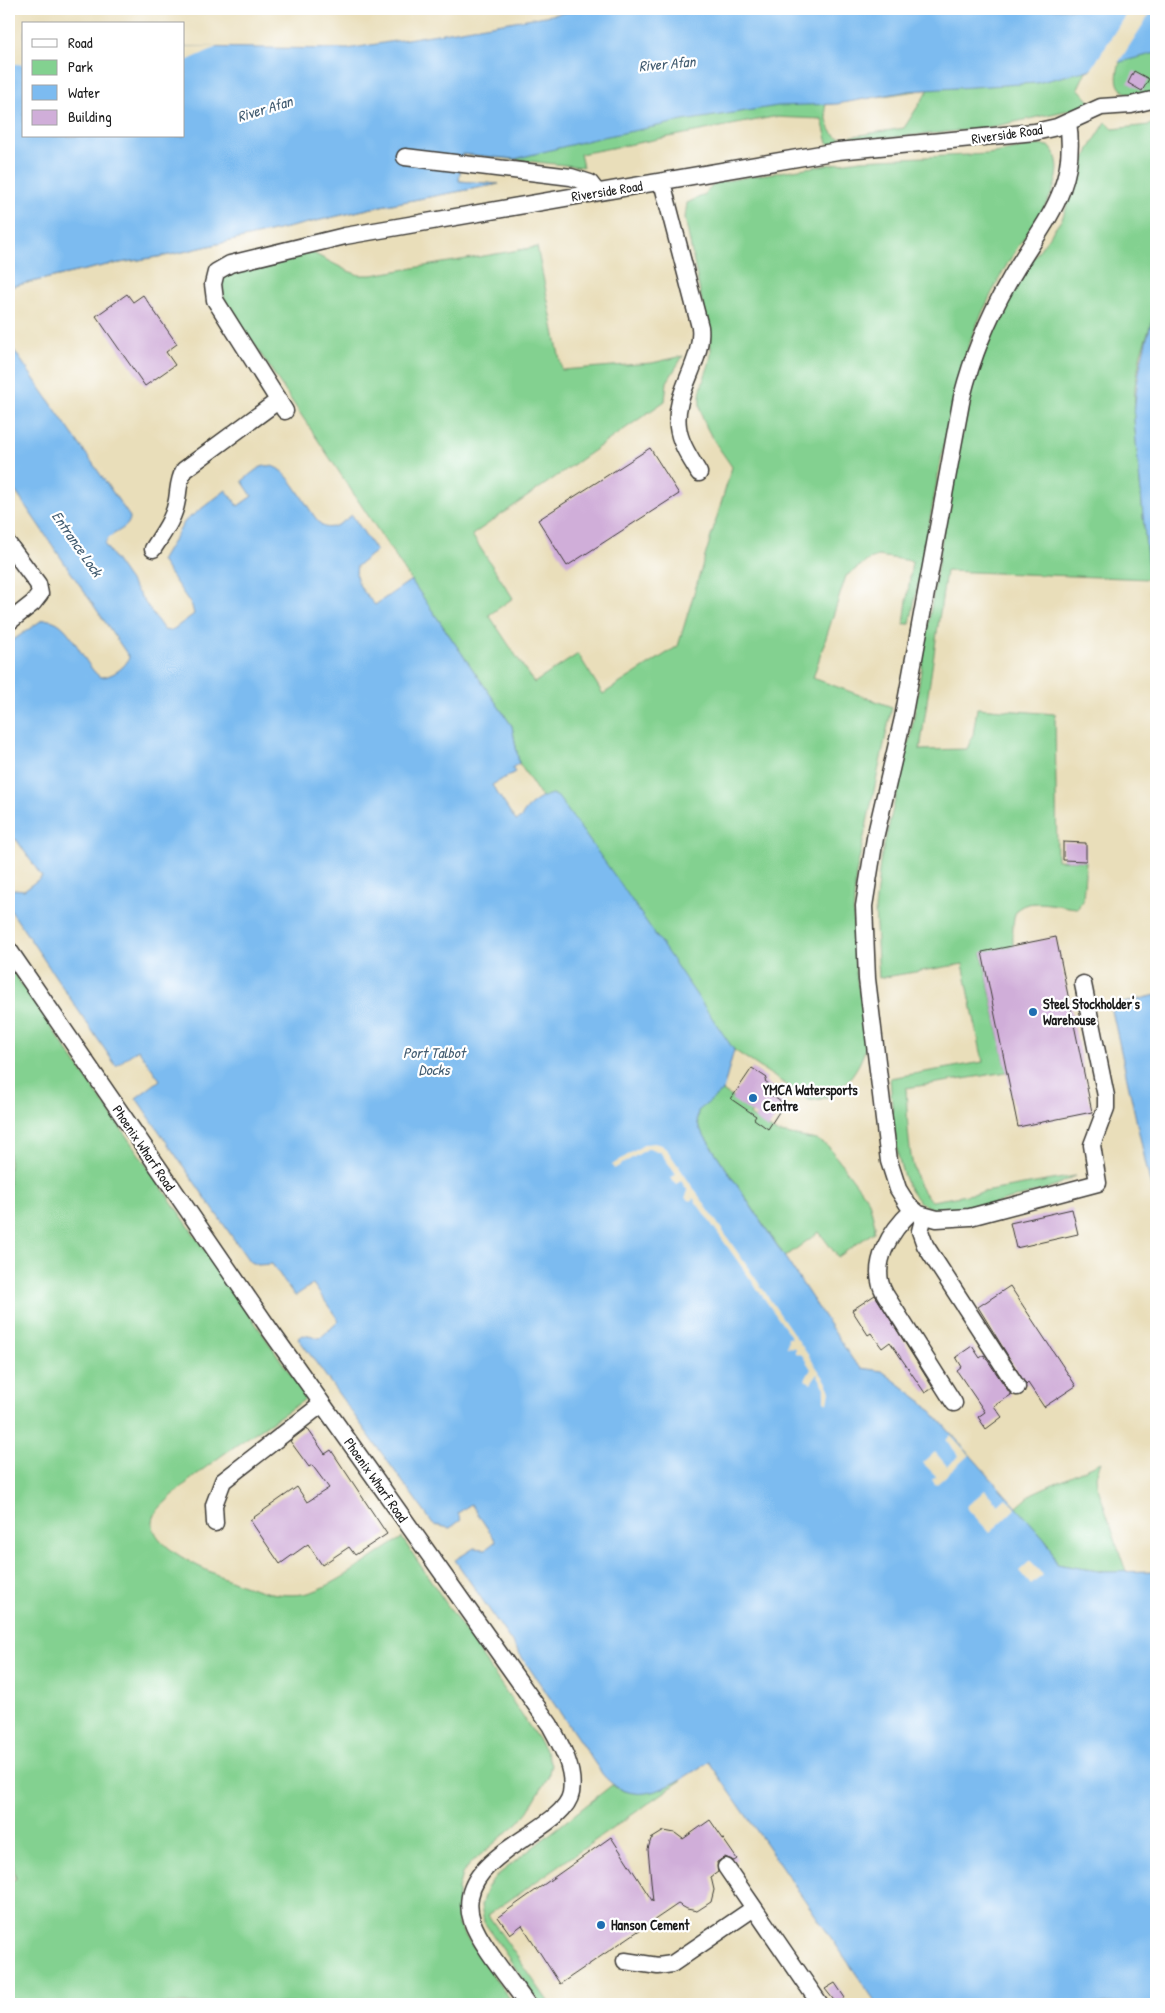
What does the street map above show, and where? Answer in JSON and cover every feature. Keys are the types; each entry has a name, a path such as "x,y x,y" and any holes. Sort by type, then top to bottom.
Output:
{"street":[{"name":"Riverside Road","path":"153,549 171,520 177,500 178,482 184,470 282,405 215,300 213,284 216,272 230,264 345,236 838,151 1035,132 1068,122 1093,110 1156,100"},
{"path":"1017,1387 925,1245 920,1231 918,1213 898,1189 887,1149 864,948 866,889 875,838 903,718 962,396 975,355 999,301 1018,266 1050,216 1061,192 1070,164 1071,141 1068,122"},
{"path":"405,157 571,177 590,182 597,192"},
{"path":"662,182 700,327 700,344 679,405 677,420 682,443 699,473"},
{"path":"9,545 38,584 40,594 33,603 9,622"},
{"name":"Phoenix Wharf Road","path":"9,950 322,1404 544,1717 563,1748 572,1782 570,1799 556,1815 490,1863 471,1893 472,1921 526,2004"},
{"path":"954,1403 885,1294 878,1279 878,1265 900,1223 918,1213 944,1220 970,1217 1104,1181 1092,1145 1106,1108 1106,1096 1083,984"},
{"path":"215,1523 214,1505 223,1481 322,1404"},
{"path":"726,1867 820,2004"},
{"path":"625,1962 658,1966 672,1964 754,1908"}],"green space":[{"path":"1156,22 1156,98 1130,94 1120,87 1117,81 1120,62 1086,71 1078,88 1093,105 987,128 828,144 822,119 773,117 580,154 583,167 462,154 459,181 499,184 381,206 170,255 107,265 9,287 9,198","holes":["929,89 904,128 841,138 836,136 830,129 825,105"]},
{"path":"1106,122 1113,129 1149,125 1156,122 1156,309 1141,353 1135,387 1134,419 1149,579 946,571 920,750 967,749 973,735 977,708 1055,714 1057,860 1086,861 1083,899 1078,908 1042,903 1023,905 1017,910 1014,918 1013,946 982,953 1007,1072 906,1088 908,1132 913,1165 917,1180 932,1201 1075,1176 1047,1189 989,1205 961,1211 943,1211 926,1206 915,1197 907,1184 897,1148 890,1078 983,1062 963,964 879,978 875,909 880,862 911,734 949,494 975,374 1010,295 1029,264 1062,219 1089,149"},
{"path":"1038,145 1049,146 1056,158 1058,171 1055,185 1049,200 996,285 977,324 965,358 947,431 910,624 904,624 912,561 878,556 870,559 846,576 813,678 892,707 855,886 854,949 856,974 866,1022 867,1038 865,1049 855,1070 840,1089 820,1099 809,1100 734,1050 552,794 542,798 519,763 512,726 411,580 224,299 222,278 229,270 311,252 348,271 359,275 372,275 537,247 562,370 652,363 683,356 667,382 665,401 472,535 513,598 489,615 534,683 578,654 603,694 678,646 732,467 708,431 701,411 701,389 709,364 711,347 685,218 687,203 704,195 715,183 746,177 860,160 988,154"},
{"path":"9,966 307,1398 220,1456 162,1505 155,1515 154,1528 161,1541 176,1553 216,1574 266,1592 292,1595 308,1593 331,1584 402,1538 546,1751 551,1764 548,1777 528,1811 518,1823 472,1862 462,1874 458,1889 458,1925 513,2004 9,2004 9,1881 16,1879 9,1844"},
{"path":"723,1091 752,1112 750,1116 775,1132 817,1140 828,1146 869,1201 875,1225 874,1232 838,1257 819,1232 785,1257 699,1128 698,1110"},
{"path":"1101,1462 1096,1476 1097,1485 1126,1572 1104,1572 1056,1564 1049,1544 1016,1508 1033,1493"},
{"path":"682,1780 488,1915 550,2004 540,2004 484,1922 481,1906 487,1888 494,1878 612,1785 621,1790 638,1793 656,1790"}],"water":[{"name":"River Afan","path":"587,9 1156,9 1156,53 1037,83 909,91 837,104 778,106 683,121 598,138 515,159 462,154 459,181 499,184 381,206 170,255 107,265 9,287 9,26 22,29 22,138 185,138 185,47 347,49"},
{"path":"1156,309 1156,632 1154,633 1134,419 1136,390 1141,363"},
{"name":"Port Talbot Docks","path":"9,343 130,517 129,522 123,529 110,537 105,545 164,630 171,631 194,614 192,606 161,561 185,521 226,490 238,506 252,496 242,481 256,470 265,466 274,467 282,472 290,480 324,527 335,526 352,515 376,551 357,566 358,583 364,592 375,605 411,580 512,726 519,763 512,768 515,772 492,785 516,821 521,818 529,806 538,800 552,794 558,797 620,883 734,1050 723,1091 698,1111 699,1128 853,1360 861,1368 882,1371 924,1403 1044,1538 1051,1548 1056,1564 1104,1572 1156,1571 1156,2004 877,2004 709,1762 670,1785 656,1791 643,1793 630,1792 616,1786 603,1775 455,1560 474,1548 486,1549 496,1541 471,1504 458,1513 461,1520 450,1528 434,1525 298,1338 302,1335 320,1338 339,1321 313,1284 295,1296 272,1264 258,1265 249,1261 136,1098 160,1080 138,1049 116,1066 9,908 9,892 14,889 24,890 42,877 16,839 13,841 12,851 9,853 9,643 42,620 52,620 67,632 86,661 100,677 108,676 118,671 128,661 129,657 9,482"},
{"path":"1156,995 1156,1210 1111,1006"}],"pier":[{"path":"1129,9 1153,9 1117,65 1089,73"},
{"path":"9,23 22,26 22,65 9,63"},
{"path":"185,47 217,47 185,62"},
{"path":"654,1143 662,1145 668,1151 826,1381 830,1391 828,1403 824,1401 825,1388 817,1374 811,1383 805,1380 811,1369 802,1355 795,1353 795,1348 787,1347 788,1338 792,1338 693,1198 691,1201 685,1198 688,1191 681,1181 676,1184 671,1178 676,1174 660,1152 649,1148 614,1169 612,1165 645,1144"},
{"path":"951,1435 969,1455 936,1485 932,1480 936,1476 923,1463 935,1452 947,1466 959,1456 946,1440"},
{"path":"985,1490 998,1505 1006,1498 1016,1508 990,1533 966,1507"},
{"path":"1030,1561 1043,1575 1031,1585 1019,1571"}],"building":[{"path":"1134,71 1149,79 1142,91 1128,83"},
{"path":"127,294 133,302 143,295 177,344 166,352 175,365 145,386 96,316"},
{"path":"650,448 679,494 567,566 538,520"},
{"path":"1063,842 1086,843 1086,861 1063,860"},
{"name":"Steel Stockholder's Warehouse","path":"1056,937 1092,1112 1018,1127 982,952"},
{"name":"YMCA Watersports Centre","path":"752,1068 767,1078 765,1081 775,1089 771,1095 784,1104 768,1129 754,1119 756,1116 731,1099"},
{"path":"1072,1209 1078,1234 1016,1248 1010,1223"},
{"path":"1010,1286 1076,1386 1044,1407 1028,1383 1026,1385 978,1307"},
{"path":"875,1295 933,1388 925,1393 890,1342 882,1348 871,1333 868,1335 852,1310"},
{"path":"972,1346 980,1358 984,1355 1011,1395 994,1406 1002,1417 986,1429 978,1417 985,1412 957,1371 962,1367 956,1357"},
{"path":"307,1428 325,1454 331,1450 387,1534 355,1555 349,1547 322,1565 308,1544 280,1564 250,1520 297,1487 307,1502 329,1488 312,1465 309,1467 290,1441"},
{"path":"710,1820 737,1859 734,1861 725,1857 717,1862 718,1872 711,1877 714,1890 711,1902 697,1911 687,1909 678,1904 560,1984 522,1925 510,1934 498,1917 611,1837 653,1902 648,1849 651,1839 664,1831 675,1833 683,1839"},
{"path":"835,1983 845,1998 837,2004 825,1989"}],"place":[{"name":"Steel Stockholder's Warehouse","path":"1033,1012"},
{"name":"YMCA Watersports Centre","path":"753,1098"},
{"name":"Hanson Cement","path":"601,1925"}],"water label":[{"name":"Entrance Lock","path":"77,544"}]}
